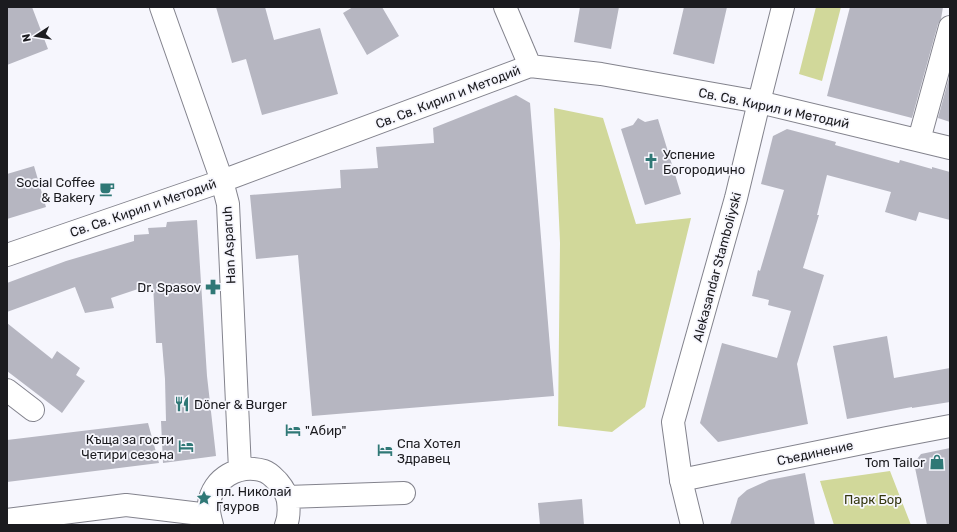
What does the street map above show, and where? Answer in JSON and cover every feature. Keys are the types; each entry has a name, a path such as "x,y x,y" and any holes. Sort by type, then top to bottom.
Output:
{"street":[{"name":"Han Asparuh","path":"161,7 222,181 228,204 240,470"},
{"path":"505,7 530,66"},
{"name":"Alekasandar Stamboliyski","path":"692,525 681,480 673,422 732,212 783,7"},
{"path":"919,140 950,27"},
{"name":"Св. Св. Кирил и Методий","path":"7,255 222,181 530,66 601,74 759,102 950,148"},
{"path":"7,390 33,410"},
{"name":"Съединение","path":"681,480 950,426"},
{"path":"7,520 126,505 210,520 209,503 213,491 219,482 229,474 240,470 254,469 265,471 282,486 287,497 289,510 286,525"},
{"path":"287,497 404,493"}],"green space":[{"path":"816,7 841,7 822,81 799,74"},
{"path":"554,108 603,118 636,224 691,218 645,407 612,432 558,426 560,243"},
{"name":"Парк Бор","path":"890,471 911,525 834,525 820,481"}],"building":[{"path":"7,7 32,7 48,49 7,65"},
{"path":"216,7 265,7 274,40 320,28 338,94 262,115 246,59 232,63"},
{"path":"353,7 382,7 399,36 367,55 343,13"},
{"path":"580,7 619,7 611,49 574,42"},
{"path":"684,7 727,7 714,64 673,54"},
{"path":"850,7 943,7 941,19 938,24 912,118 827,96"},
{"path":"950,74 950,122 938,118"},
{"path":"516,95 530,103 554,396 312,416 298,255 256,259 250,195 341,188 340,170 378,168 376,147 434,143 433,128"},
{"name":"Успение Богородично","path":"638,118 645,122 658,119 681,194 645,205 621,129 633,125"},
{"path":"787,129 836,142 835,145 899,163 900,160 932,169 932,167 950,172 950,220 919,212 916,221 885,212 891,192 827,175 817,215 819,215 803,268 824,275 797,364 808,424 718,442 700,423 722,343 777,358 791,311 768,305 769,300 752,296 758,270 760,271 784,190 761,184 773,136"},
{"path":"34,166 46,207 7,219 7,174"},
{"path":"197,220 207,376 216,456 163,463 161,421 166,421 165,379 162,343 156,343 153,284 111,298 114,308 85,313 75,287 7,312 7,283 66,261 134,241 134,235 149,234 148,228 166,227 167,222"},
{"path":"7,323 52,359 57,351 80,368 76,375 85,381 62,413 7,371"},
{"path":"887,336 894,378 950,368 950,402 912,407 847,419 833,346"},
{"path":"148,423 159,463 7,482 7,440"},
{"path":"950,448 950,525 927,525 914,463 921,454"},
{"path":"805,473 815,525 730,525 738,498 747,490 769,480"},
{"path":"582,499 584,525 540,525 538,503"}],"place":[{"name":"Успение Богородично","path":"651,161"},
{"name":"Social Coffee & Bakery","path":"107,189"},
{"name":"Dr. Spasov","path":"213,287"},
{"name":"Döner & Burger","path":"182,404"},
{"name":"\"Абир\"","path":"293,430"},
{"name":"Къща за гости Четири сезона","path":"186,446"},
{"name":"Спа Хотел Здравец","path":"385,450"},
{"name":"Tom Tailor","path":"937,462"},
{"name":"пл. Николай Гяуров","path":"204,498"}]}
